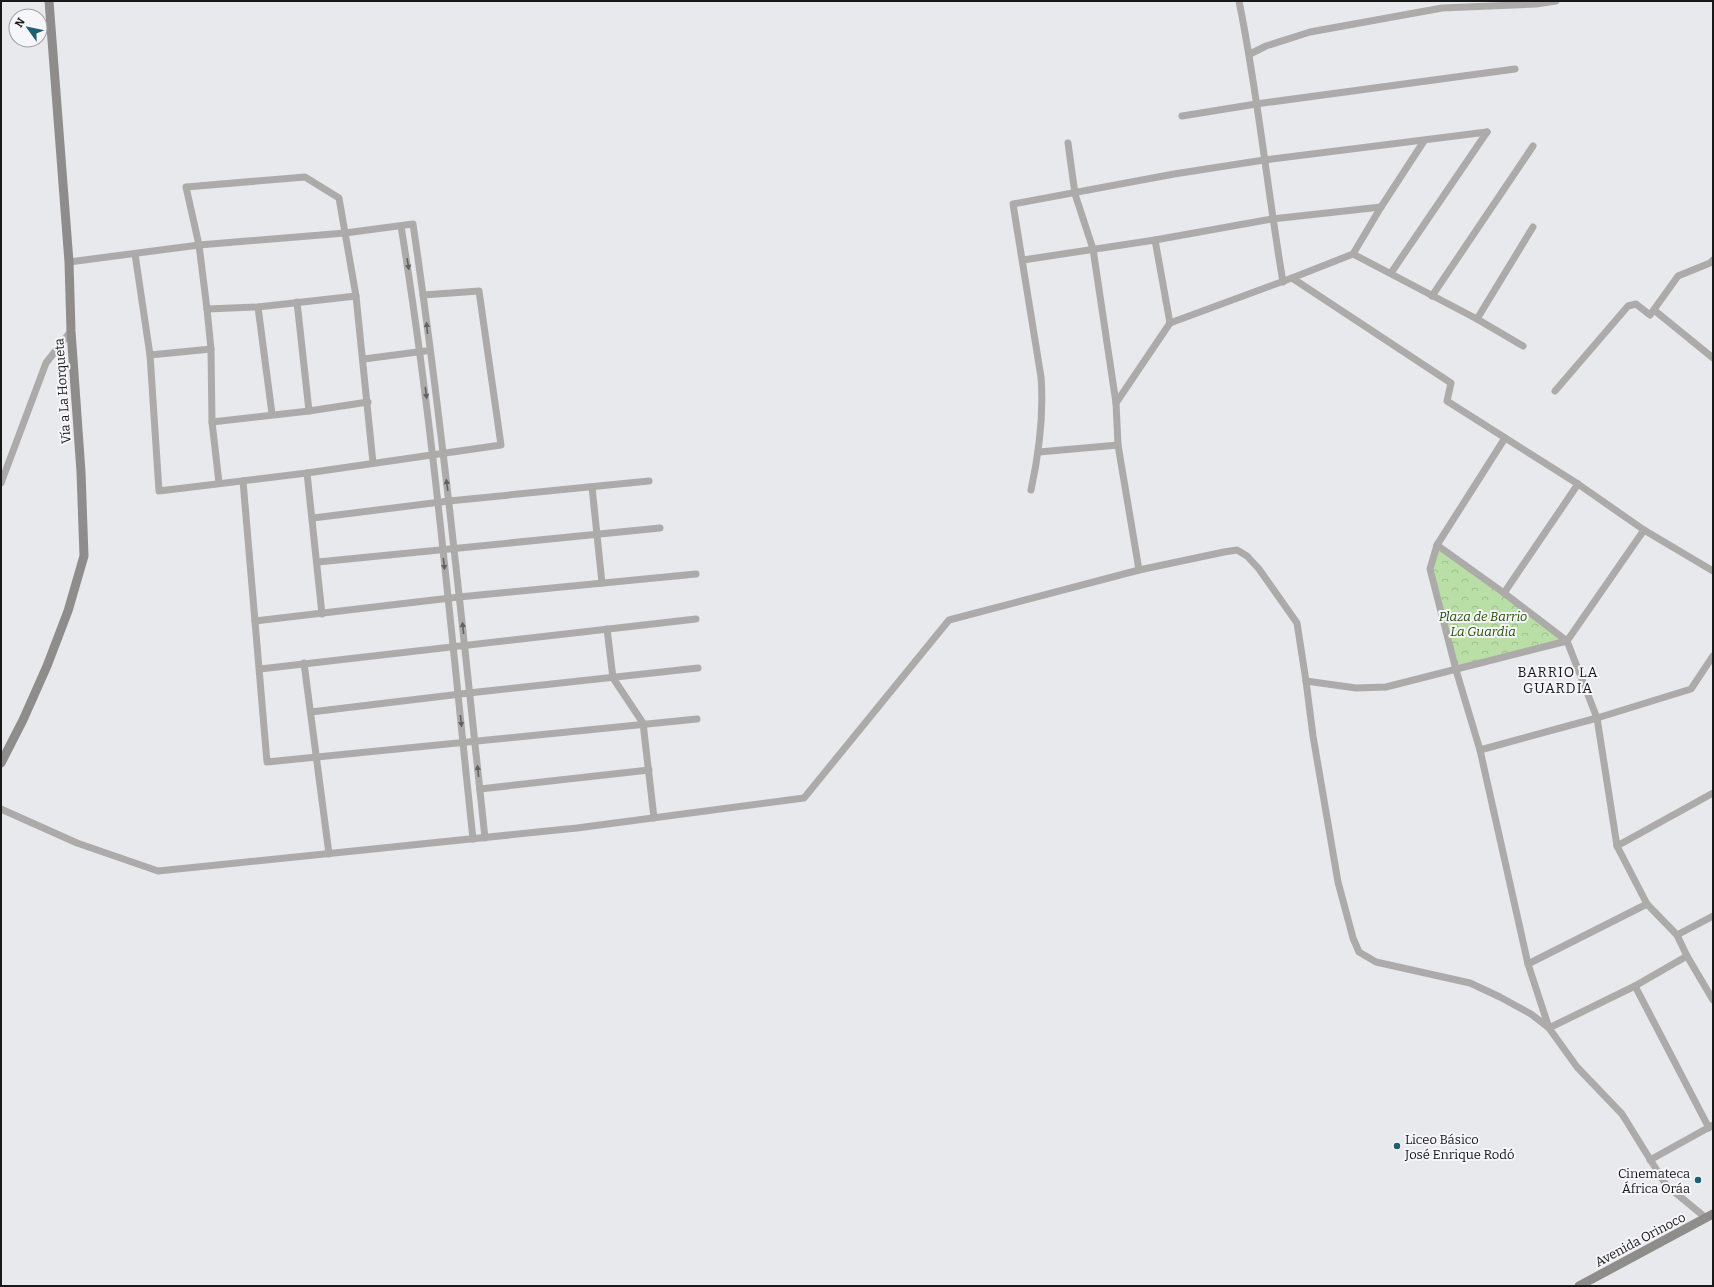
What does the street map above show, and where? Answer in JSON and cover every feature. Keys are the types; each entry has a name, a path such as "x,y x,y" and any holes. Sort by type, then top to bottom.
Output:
{"main road":[{"name":"Vía a La Horqueta","path":"1,764 24,720 47,666 68,611 84,556 81,472 71,331 69,262 49,1"},
{"name":"Avenida Orinoco","path":"1579,1286 1709,1216"}],"street":[{"path":"1239,1 1250,54 1282,282"},
{"path":"1250,54 1266,46 1310,32 1442,8 1536,4 1556,1"},
{"path":"1182,116 1256,104 1515,69"},
{"path":"1031,490 1039,452 1042,395 1041,377 1013,204 1075,194 1174,174 1264,160 1488,132 1391,273"},
{"path":"1116,403 1170,323 1353,254 1424,141"},
{"path":"1068,144 1075,194 1093,249 1116,403 1118,445 1139,570"},
{"path":"1432,296 1533,146"},
{"path":"219,483 212,422 211,349 207,309 199,245 186,187 305,177 339,198 356,296 364,359 373,463"},
{"path":"1023,260 1155,240 1272,219 1381,208"},
{"path":"69,262 199,245 345,233 413,224 424,295 429,350 449,501 485,838"},
{"path":"401,226 420,351 433,454 473,839"},
{"path":"1477,319 1533,227"},
{"path":"1155,240 1170,323"},
{"path":"136,254 150,355 159,491 307,473 501,445 479,291 424,295"},
{"path":"1353,254 1477,319 1523,346"},
{"path":"1555,391 1628,306 1636,304 1650,315 1678,276 1710,264 1713,260"},
{"path":"1292,278 1451,383 1447,401 1578,484 1644,530 1713,571"},
{"path":"207,309 258,306 356,296"},
{"path":"297,302 310,411"},
{"path":"258,306 272,414"},
{"path":"1654,310 1713,358"},
{"path":"1,484 46,363 71,331"},
{"path":"150,355 211,349"},
{"path":"364,359 429,350"},
{"path":"212,422 272,414 310,411 368,402"},
{"path":"1505,438 1437,545 1430,569 1456,670 1480,750 1528,964 1549,1028"},
{"path":"1039,452 1118,445"},
{"path":"307,473 318,562 322,614"},
{"path":"243,481 267,762 463,743 642,723 697,719"},
{"path":"313,518 437,502 649,481"},
{"path":"1504,592 1578,484"},
{"path":"592,486 602,583"},
{"path":"318,562 660,528"},
{"path":"1306,681 1356,688 1386,687 1567,641 1644,530"},
{"path":"1437,545 1504,592 1567,641 1597,718 1617,846 1647,904 1677,935 1687,956 1710,987 1713,1000"},
{"path":"1,809 77,843 158,871 485,838 804,798 949,620 1139,570 1237,550 1247,556 1260,568 1296,623 1306,681 1313,736 1338,882 1353,938 1359,952 1376,962 1470,983 1525,1011 1549,1028 1578,1067 1622,1114 1666,1185 1709,1216"},
{"path":"255,621 459,597 696,574"},
{"path":"260,669 696,619"},
{"path":"607,630 613,678 642,723 654,818"},
{"path":"1480,750 1597,718 1691,689 1713,656"},
{"path":"304,663 311,712 315,758 329,854"},
{"path":"311,712 698,668"},
{"path":"480,789 649,770"},
{"path":"1617,846 1713,793"},
{"path":"1528,964 1647,904"},
{"path":"1677,935 1713,916"},
{"path":"1549,1028 1635,986 1687,956"},
{"path":"1635,986 1711,1127 1650,1160"}],"green space":[{"name":"Plaza de Barrio La Guardia","path":"1437,545 1567,641 1456,670 1430,569"}],"place":[{"name":"Liceo Básico José Enrique Rodó","path":"1397,1146"},
{"name":"Cinemateca África Oráa","path":"1698,1180"}],"district":[{"name":"BARRIO LA GUARDIA","path":"1558,680"}]}
